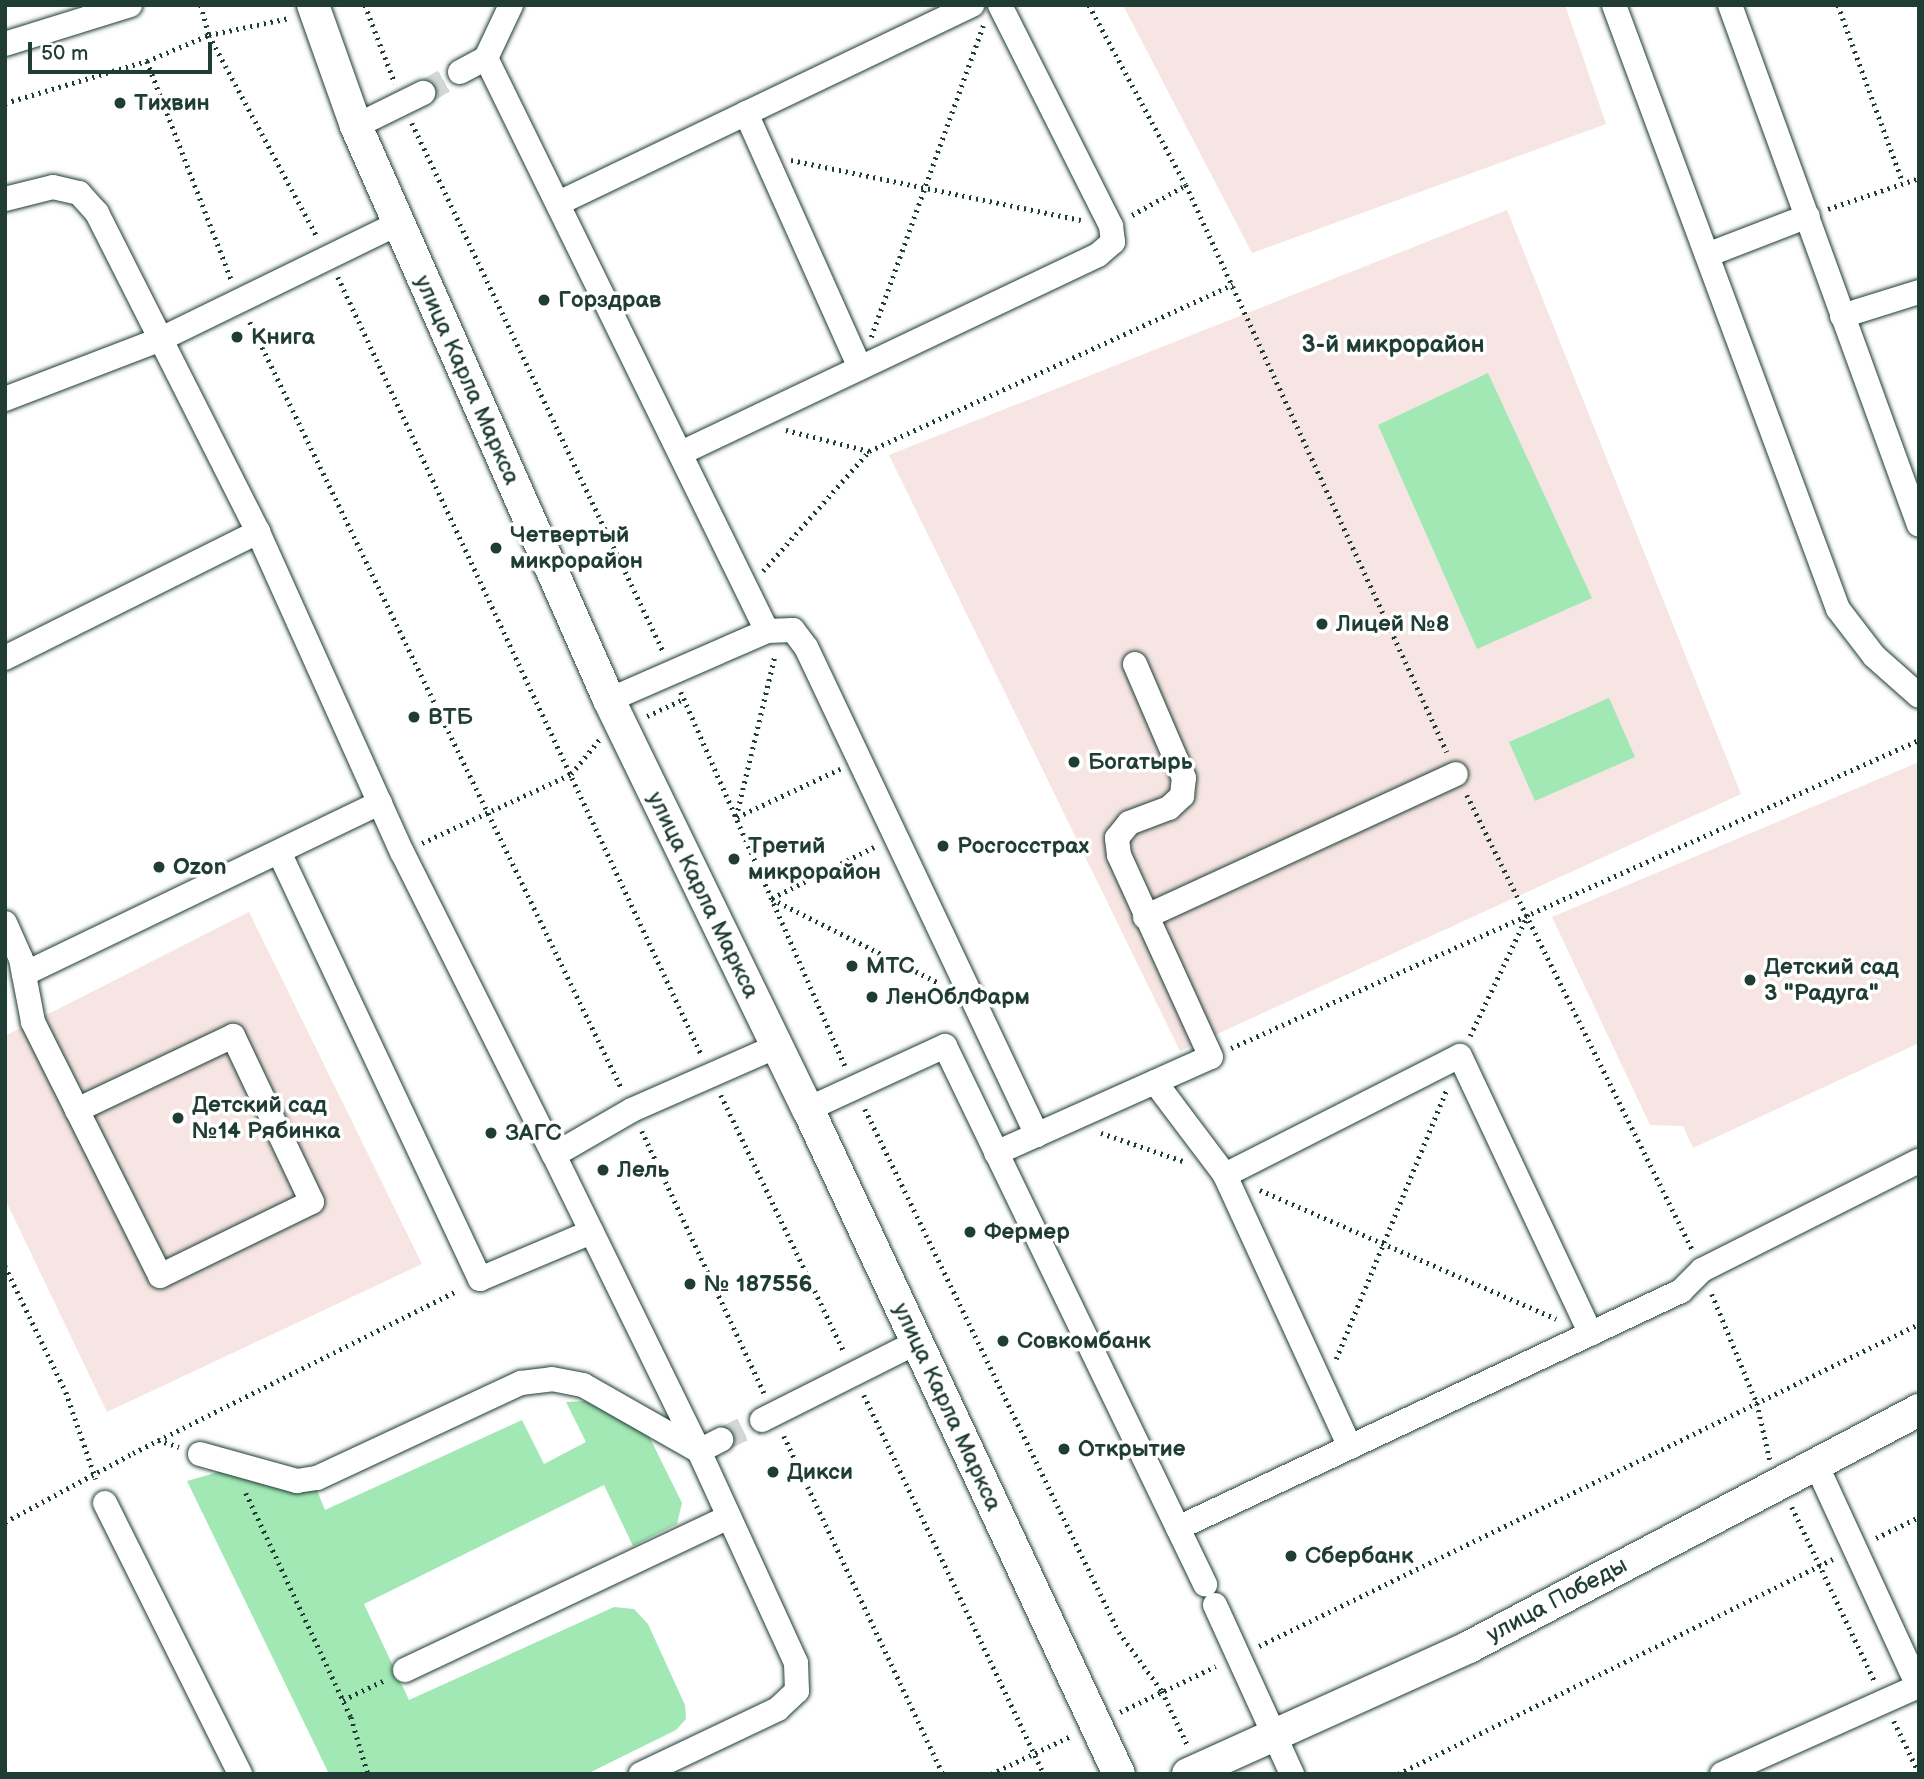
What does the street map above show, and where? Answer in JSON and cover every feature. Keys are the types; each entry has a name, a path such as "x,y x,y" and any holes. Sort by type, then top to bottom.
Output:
{"main road":[{"name":"улица Карла Маркса","path":"314,9 356,127 397,224 616,714 808,1110 1119,1774"},
{"name":"улица Победы","path":"1194,1771 1272,1732 1469,1647 1815,1462 1919,1410"}],"street":[{"path":"5,44 130,5"},
{"path":"460,72 486,58 511,5"},
{"path":"1614,5 1838,609 1874,656 1919,696"},
{"path":"1730,5 1919,524"},
{"path":"561,202 746,113 986,10 1111,226 1113,242 1098,255 681,453"},
{"path":"486,58 561,202 747,589 774,631"},
{"path":"356,127 413,98"},
{"path":"746,113 860,368"},
{"path":"5,199 53,187 79,193 97,212 258,532 402,852 699,1451 796,1663 797,1690 778,1709 641,1774"},
{"path":"1707,255 1808,216"},
{"path":"5,399 160,339 328,255 397,224"},
{"path":"1842,316 1919,292"},
{"path":"5,657 258,532"},
{"path":"616,714 673,673 774,631 793,630 806,646 1037,1135"},
{"path":"996,1153 1211,1057 1119,855 1116,838 1129,823 1169,808 1182,796 1184,778 1135,664"},
{"path":"1145,917 1456,774"},
{"path":"24,974 380,803"},
{"path":"279,852 480,1279 591,1231"},
{"path":"5,923 24,974 33,1022 76,1110 160,1276 312,1202 233,1035 76,1110"},
{"path":"554,1155 632,1110 777,1046"},
{"path":"808,1110 945,1046 1210,1595 1292,1774"},
{"path":"1225,1175 1460,1056 1591,1334"},
{"path":"1155,1082 1225,1175 1350,1447"},
{"path":"1178,1528 1681,1291 1702,1270 1919,1161"},
{"path":"768,1417 917,1342"},
{"path":"200,1454 297,1481 317,1478 521,1383 552,1379 583,1385 699,1451"},
{"path":"699,1451 721,1440"},
{"path":"1722,1774 1918,1687 1815,1462"},
{"path":"105,1503 240,1774"},
{"path":"405,1670 729,1517"}],"path":[{"path":"201,5 209,35 328,255 711,1075 1044,1774"},
{"path":"365,5 413,98 673,673 854,1087 1119,1632 1162,1691 1194,1771"},
{"path":"1088,5 1186,185 1456,774 1528,914 1702,1270 1757,1404 1768,1454 1919,1773"},
{"path":"1838,5 1903,183"},
{"path":"5,103 147,61 209,35 314,9"},
{"path":"860,368 986,10"},
{"path":"147,61 239,299 632,1110 768,1417 943,1774"},
{"path":"765,155 1111,226 1186,185"},
{"path":"1808,216 1919,178"},
{"path":"747,589 869,451 1233,284"},
{"path":"750,421 869,451"},
{"path":"736,817 774,631"},
{"path":"402,852 571,774 601,738 616,714 684,699"},
{"path":"1211,1057 1919,740"},
{"path":"736,817 860,760"},
{"path":"772,898 896,836"},
{"path":"772,898 974,1001"},
{"path":"1323,1389 1460,1056 1528,914"},
{"path":"1068,1122 1225,1175 1591,1334"},
{"path":"5,1266 66,1392 105,1503"},
{"path":"5,1522 95,1477 133,1452 480,1279"},
{"path":"1237,1657 1919,1324"},
{"path":"232,1463 344,1700 368,1774"},
{"path":"1398,1774 1919,1517"},
{"path":"344,1700 405,1670"}],"shaded area":[{"path":"1123,5 1565,5 1606,124 1252,253"},
{"name":"Лицей №8","path":"1507,210 1741,794 1180,1051 889,455"},
{"name":"Детский сад 3 \"Радуга\"","path":"1919,762 1919,1043 1693,1148 1683,1126 1650,1125 1552,917"},
{"name":"Детский сад №14 Рябинка","path":"249,912 422,1264 107,1412 5,1199 5,1036"}],"green space":[{"path":"1488,373 1592,598 1477,649 1378,425"},
{"path":"1609,698 1635,757 1535,801 1509,742"},
{"path":"586,1401 646,1430 682,1503 677,1524 633,1546 604,1485 364,1604 409,1700 614,1607 634,1609 648,1624 685,1705 686,1719 676,1730 587,1774 329,1774 187,1481 222,1471 316,1488 325,1510 522,1420 544,1464 586,1442 566,1402"}],"tunnel":[{"path":"423,93 460,72"},
{"path":"721,1440 762,1420"}],"place":[{"name":"Тихвин","path":"120,103"},
{"name":"Горздрав","path":"544,300"},
{"name":"Книга","path":"237,337"},
{"name":"Четвертый микрорайон","path":"496,548"},
{"name":"Лицей №8","path":"1322,624"},
{"name":"ВТБ","path":"414,717"},
{"name":"Богатырь","path":"1074,762"},
{"name":"Росгосстрах","path":"943,846"},
{"name":"Третий микрорайон","path":"734,859"},
{"name":"Ozon","path":"159,867"},
{"name":"МТС","path":"852,966"},
{"name":"Детский сад 3 \"Радуга\"","path":"1750,980"},
{"name":"ЛенОблФарм","path":"872,997"},
{"name":"Детский сад №14 Рябинка","path":"178,1118"},
{"name":"ЗАГС","path":"491,1133"},
{"name":"Лель","path":"603,1170"},
{"name":"Фермер","path":"970,1232"},
{"name":"№ 187556","path":"690,1284"},
{"name":"Совкомбанк","path":"1003,1341"},
{"name":"Открытие","path":"1064,1449"},
{"name":"Дикси","path":"773,1472"},
{"name":"Сбербанк","path":"1291,1556"}],"district":[{"name":"3-й микрорайон","path":"1393,345"}]}
